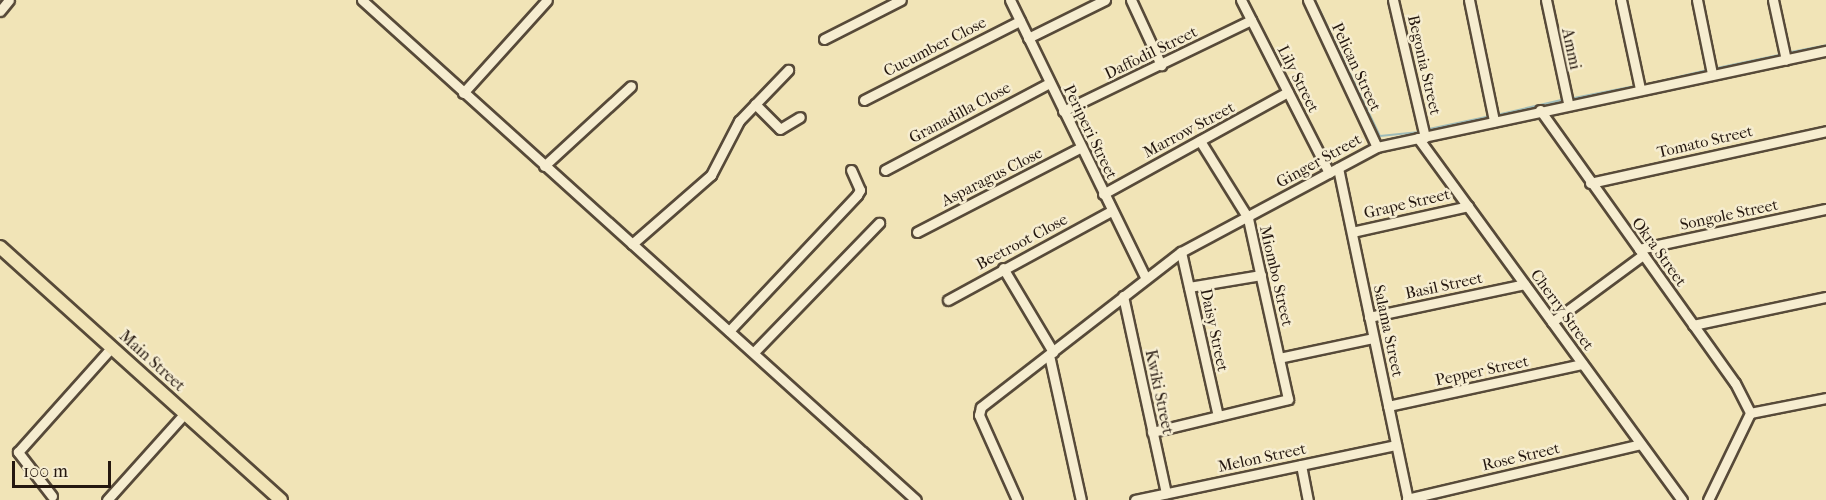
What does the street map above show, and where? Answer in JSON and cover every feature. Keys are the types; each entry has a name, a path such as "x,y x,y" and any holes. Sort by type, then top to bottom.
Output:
{"main road":[{"name":"Main Street","path":"0,247 281,500"}],"street":[{"path":"0,11 9,0"},
{"path":"463,93 547,0"},
{"path":"824,39 901,0"},
{"name":"Periperi Street","path":"1010,0 1080,148 1145,277"},
{"path":"1028,38 1105,0"},
{"path":"1131,0 1161,65"},
{"name":"Lily Street","path":"1241,0 1288,92 1333,170"},
{"name":"Pelican Street","path":"1308,0 1377,147"},
{"name":"Begonia Street","path":"1394,0 1421,138"},
{"path":"1469,0 1494,121"},
{"name":"Ammi","path":"1546,0 1568,103"},
{"path":"1621,0 1640,89"},
{"path":"1697,0 1712,74"},
{"path":"1773,0 1786,60"},
{"path":"367,2 463,93 754,352 916,500"},
{"name":"Daffodil Street","path":"1064,111 1251,20"},
{"name":"Cucumber Close","path":"864,100 1020,21"},
{"name":"Ginger Street","path":"1017,500 978,411 1145,277 1181,252 1377,147 1568,103 1826,51"},
{"path":"632,244 711,175 739,121 788,70"},
{"name":"Granadilla Close","path":"885,170 1049,83"},
{"path":"544,166 631,86"},
{"name":"Marrow Street","path":"1103,194 1288,92"},
{"path":"755,104 780,129 800,117"},
{"name":"Okra Street","path":"1540,110 1741,392 1750,413"},
{"name":"Tomato Street","path":"1590,183 1826,131"},
{"name":"Cherry Street","path":"1421,138 1682,500"},
{"name":"Miombo Street","path":"1200,141 1248,218 1288,399 1218,416"},
{"name":"Asparagus Close","path":"916,232 1080,148"},
{"path":"729,331 857,195 860,190 851,170"},
{"name":"Salama Street","path":"1333,170 1352,232 1408,499"},
{"name":"Grape Street","path":"1352,232 1468,206"},
{"name":"Songole Street","path":"1641,252 1826,209"},
{"name":"Beetroot Close","path":"948,300 1111,211"},
{"path":"754,352 879,223"},
{"name":"Daisy Street","path":"1181,252 1218,416"},
{"path":"1552,322 1641,252"},
{"path":"1003,268 1051,354 1081,500"},
{"path":"1189,287 1261,275"},
{"name":"Basil Street","path":"1369,317 1525,284"},
{"name":"Kwiki Street","path":"1123,296 1166,493"},
{"path":"1693,325 1826,297"},
{"path":"1279,358 1373,338"},
{"path":"52,496 18,452 112,347"},
{"name":"Pepper Street","path":"1388,406 1582,364"},
{"path":"1708,500 1750,413 1826,398"},
{"path":"107,500 185,413"},
{"path":"1152,432 1218,416"},
{"name":"Rose Street","path":"1408,499 1641,444"},
{"name":"Melon Street","path":"1135,500 1396,445"},
{"path":"1301,465 1308,500"}],"waterway":[{"path":"1315,0 1380,136 1417,132"},
{"path":"1791,52 1826,45"},
{"path":"1717,68 1778,55"},
{"path":"1648,84 1707,70"},
{"path":"1574,98 1635,86"},
{"path":"1501,114 1561,100"},
{"path":"1429,129 1490,116"}]}
